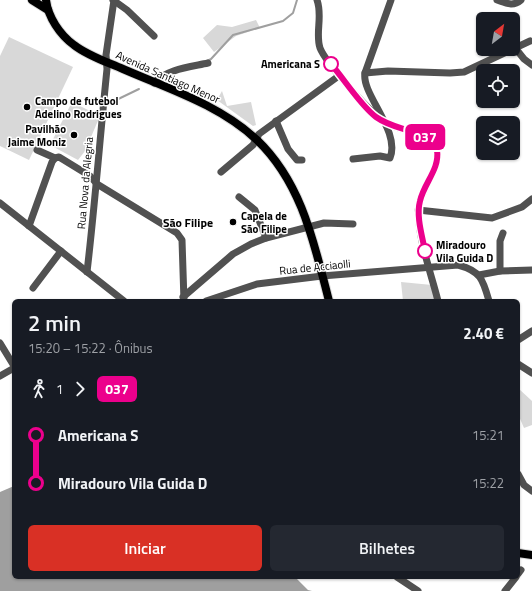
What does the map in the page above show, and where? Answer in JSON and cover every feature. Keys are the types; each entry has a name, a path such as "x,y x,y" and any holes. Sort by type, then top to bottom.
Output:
{"main road":[{"name":"Avenida Santiago Menor","path":"32,0 48,10"},
{"name":"Avenida Santiago Menor","path":"46,0 48,10 56,26 69,41 81,50 225,115 256,139 286,177 302,206 310,227 328,299"},
{"path":"520,553 532,555"}],"street":[{"path":"114,0 127,10 154,36"},
{"name":"Rua Nova da Alegria","path":"87,272 98,184 97,165 107,69 106,62 114,0"},
{"path":"317,0 320,10 318,36 320,49 340,75 371,112 385,122 425,137 437,150 437,163 422,195 418,210 429,267 437,299"},
{"path":"354,160 380,156 390,158 392,148 385,122 364,82 365,73 391,0"},
{"path":"497,0 509,4 516,4 521,0"},
{"path":"520,47 530,41"},
{"path":"520,54 532,65"},
{"path":"365,73 388,71 464,72 497,56"},
{"path":"154,83 159,78 173,72 208,63"},
{"path":"222,172 253,145 259,134 340,75"},
{"path":"276,121 288,149 297,160 302,160"},
{"path":"37,150 55,158 59,157 90,176 98,184 177,233 182,240 184,299"},
{"path":"29,226 52,162 55,158"},
{"path":"239,197 255,210 266,238"},
{"path":"418,210 492,218 522,207 532,199"},
{"path":"0,203 121,299"},
{"path":"184,299 233,254 266,238 324,223 353,224"},
{"path":"500,271 500,241 504,233"},
{"path":"33,288 61,251"},
{"name":"Rua de Acciaolli","path":"216,299 257,284 322,276 458,264 469,268 479,275"},
{"path":"487,299 479,275 500,271 532,270"},
{"path":"520,339 532,331"},
{"path":"0,343 12,364"},
{"path":"520,365 532,373"},
{"path":"0,376 12,368"},
{"path":"520,478 524,485 532,491"},
{"path":"403,579 418,591"},
{"path":"505,591 514,579"}],"shaded area":[{"path":"256,20 260,28 236,36 214,52 203,38 217,25 232,27"},
{"name":"Campo de futebol Adelino Rodrigues","path":"9,37 73,67 29,160 0,146 0,56"},
{"path":"222,91 227,106 251,102 256,125 253,126 217,100"},
{"name":"Pavilhão Jaime Moniz","path":"72,102 100,116 85,151 78,160 50,145"},
{"path":"401,282 432,285 436,299 403,299"},
{"path":"520,390 532,401 532,425 524,428 520,419"},
{"path":"12,487 12,579 297,579 308,590 312,591 0,591 0,492"}],"waterway":[{"path":"207,61 211,59 233,35 283,21 293,13 297,0"},
{"path":"110,103 139,89"}],"bus line":[{"name":"037","path":"331,64 375,116 389,125 415,132 425,137 437,150 437,163 419,202 418,210 425,251"}],"place":[{"name":"Americana S","path":"331,64"},
{"name":"Campo de futebol Adelino Rodrigues","path":"27,107"},
{"name":"Pavilhão Jaime Moniz","path":"74,135"},
{"name":"Capela de São Filipe","path":"233,222"},
{"name":"Miradouro Vila Guida D","path":"425,251"}],"district":[{"name":"São Filipe","path":"188,223"}]}
